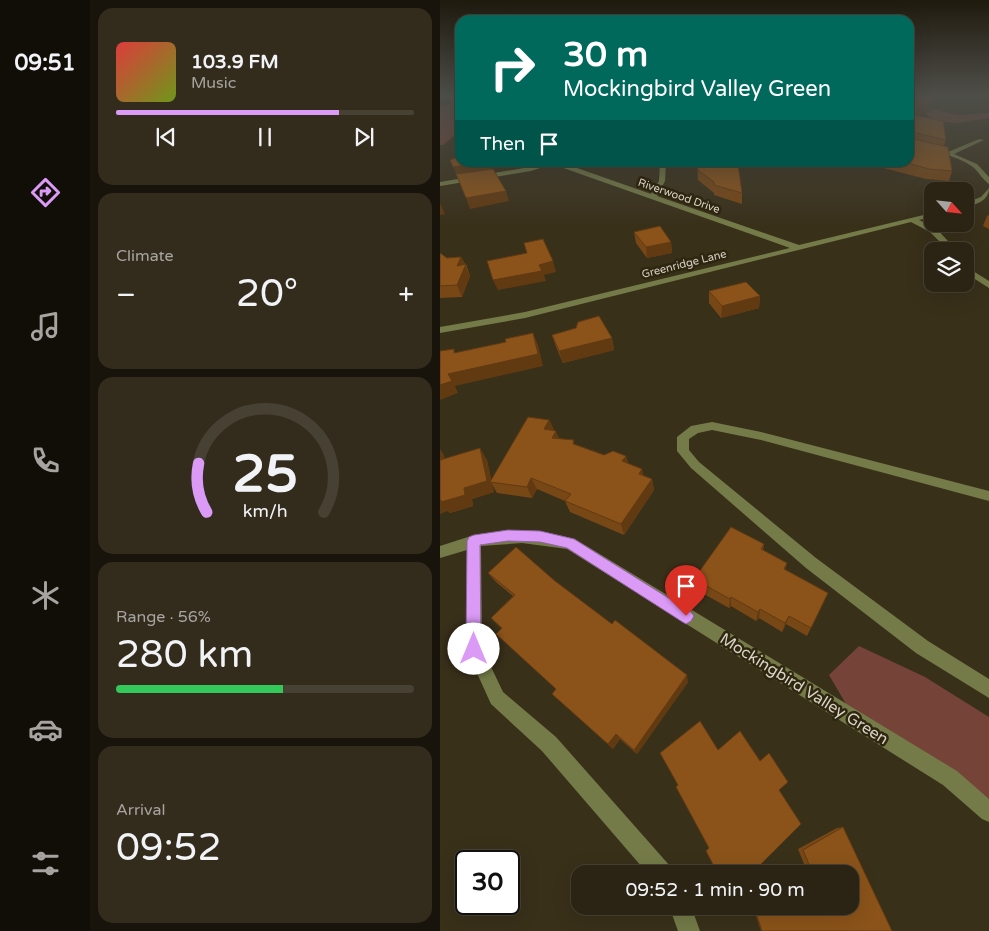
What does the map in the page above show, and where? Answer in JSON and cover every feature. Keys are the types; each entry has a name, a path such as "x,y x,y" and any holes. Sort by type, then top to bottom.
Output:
{"street":[{"path":"948,154 981,140"},
{"path":"914,146 948,154 964,160 980,170 989,182"},
{"path":"440,184 537,167"},
{"name":"Riverwood Drive","path":"567,167 799,248"},
{"path":"652,198 662,181 663,167"},
{"path":"974,202 983,198 989,190"},
{"name":"Greenridge Lane","path":"440,330 525,315 924,217"},
{"path":"912,220 933,230 944,242"},
{"path":"974,275 989,285"},
{"path":"989,496 853,462 761,436 712,426 695,429 684,437 683,451 695,466 811,563 922,647 989,689"},
{"name":"Mockingbird Valley Green","path":"440,552 474,541 508,536 540,536 570,543 950,778 989,812"},
{"path":"474,541 474,649 498,698 549,744 654,865"},
{"path":"683,915 689,931"}],"shaded area":[{"path":"440,138 451,138 443,145 440,145"},
{"path":"859,646 925,677 989,717 989,803 846,704 829,675"}],"building":[{"path":"914,139 948,147 952,171 929,169 914,165"},
{"path":"455,158 455,167 453,167 450,160"},
{"path":"698,167 738,167 742,193 714,185 714,182 698,170"},
{"path":"493,169 506,191 466,198 456,174"},
{"path":"660,226 671,242 646,247 634,232"},
{"path":"543,239 553,261 539,265 542,271 493,280 487,261 527,253 524,243"},
{"path":"440,253 447,258 461,257 457,266 466,264 457,285 440,286"},
{"path":"746,282 760,296 722,306 709,291"},
{"path":"599,316 612,338 559,351 552,335 576,328 578,322"},
{"path":"533,333 538,354 448,374 452,381 440,385 440,351 454,349 454,353 506,342 505,339"},
{"path":"528,417 549,420 544,429 556,431 552,438 574,440 573,444 604,455 613,451 626,456 622,461 642,469 639,474 652,479 621,524 565,501 571,494 531,478 527,487 490,482"},
{"path":"480,448 487,481 464,488 465,495 441,502 440,460"},
{"path":"731,527 764,544 761,549 787,563 784,569 828,593 811,628 789,616 785,623 760,609 758,612 694,579"},
{"path":"516,547 555,581 612,624 615,620 687,675 634,750 616,734 608,744 552,694 556,689 496,634 502,628 491,618 515,595 488,573"},
{"path":"700,721 718,750 740,731 760,761 769,753 788,782 779,790 801,824 760,865 713,865 706,851 709,848 660,753"},
{"path":"843,827 892,931 762,931 757,915 859,915 859,865 809,865 803,850"}],"route":[{"path":"474,649 474,541 508,536 540,536 570,543 686,616"}]}
